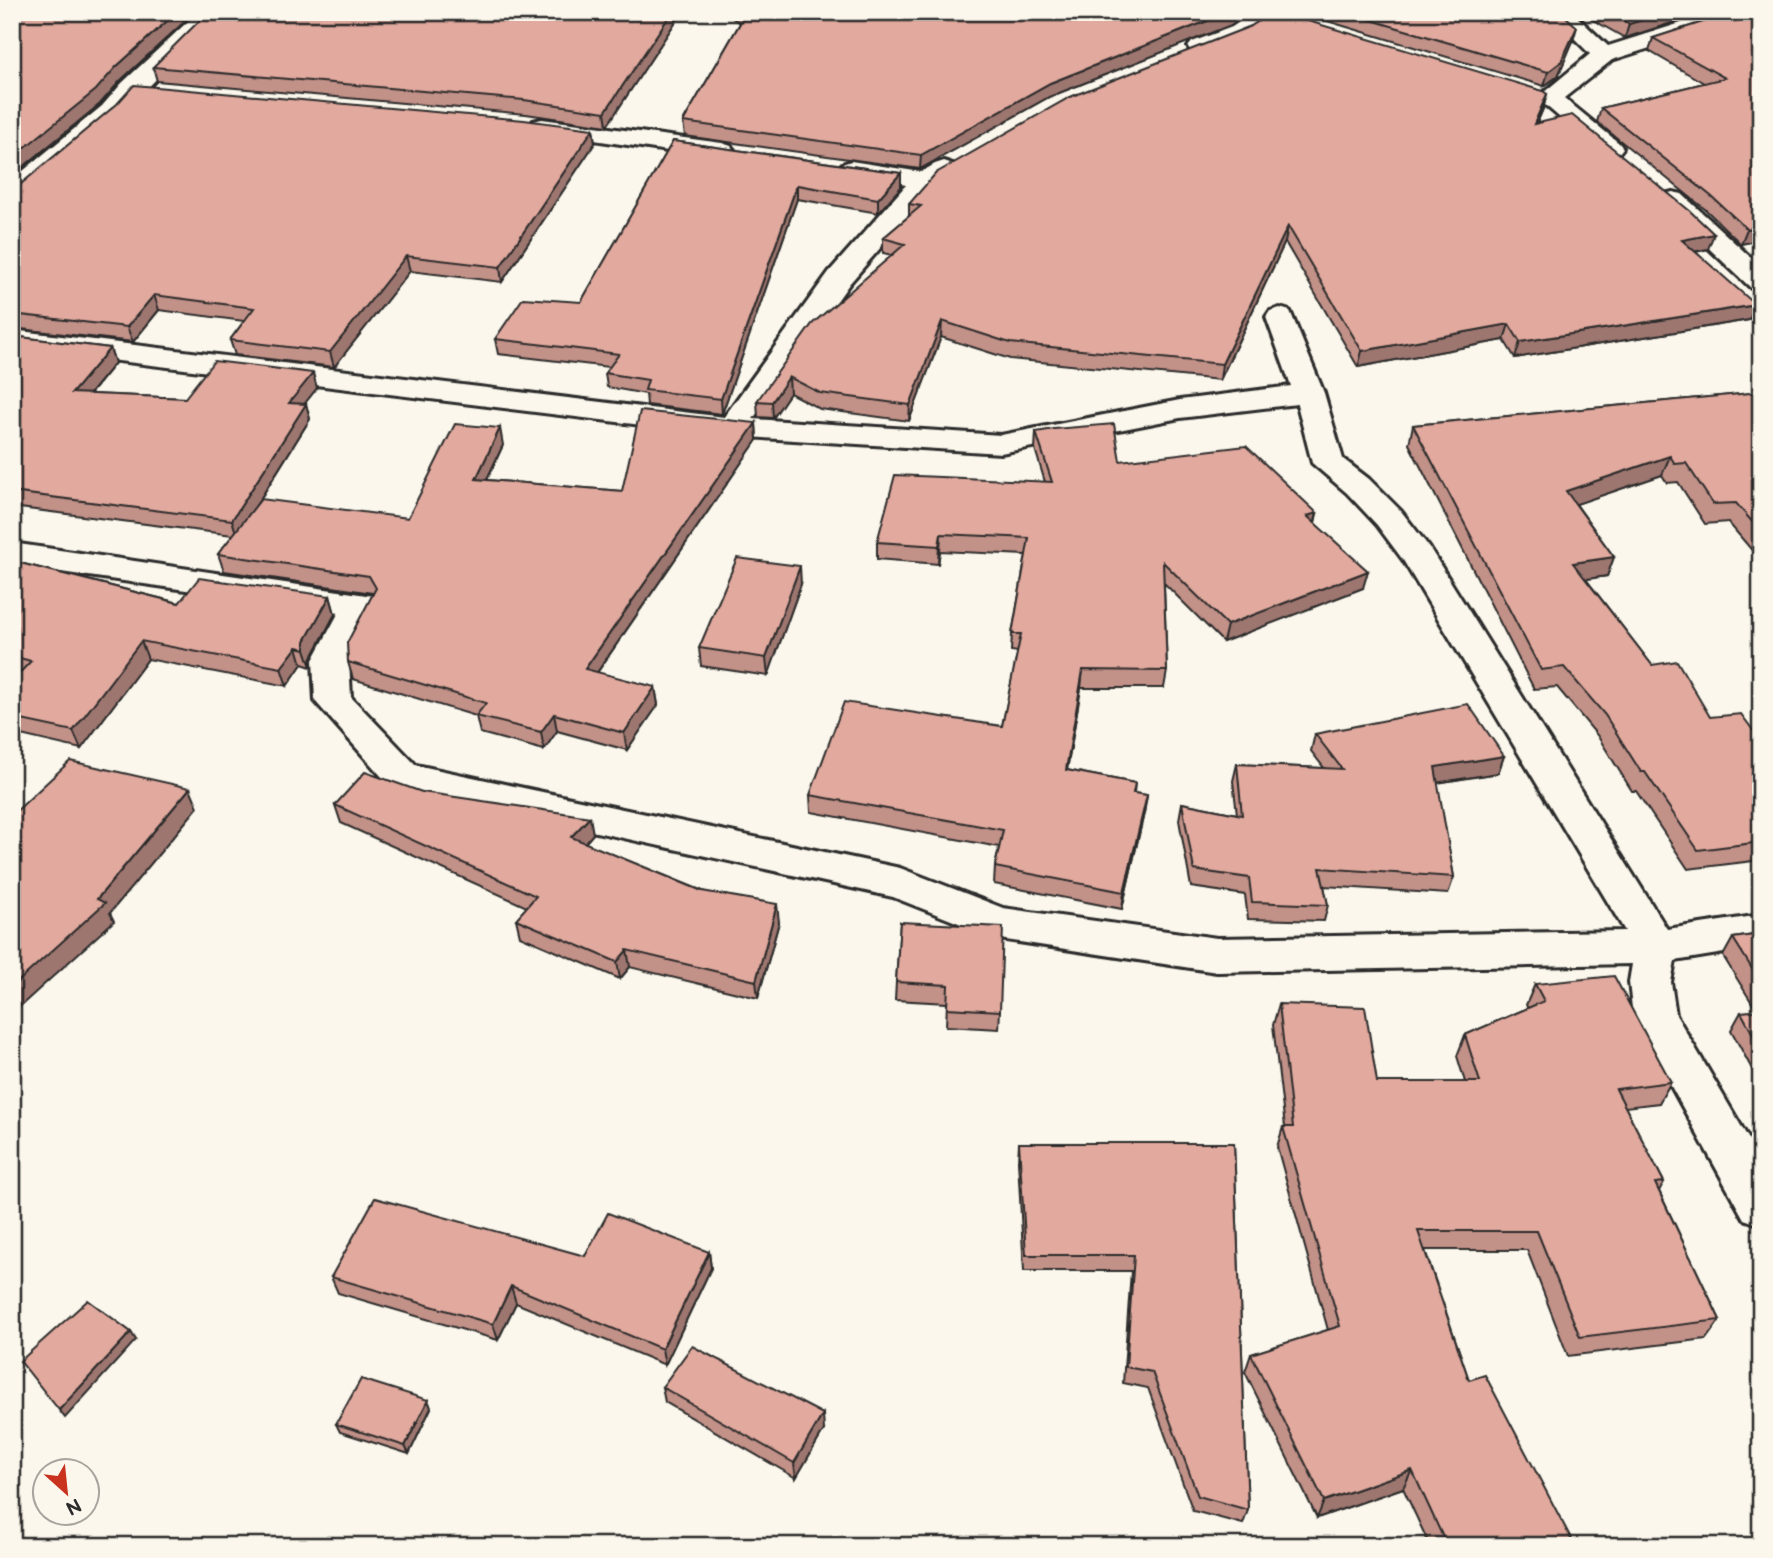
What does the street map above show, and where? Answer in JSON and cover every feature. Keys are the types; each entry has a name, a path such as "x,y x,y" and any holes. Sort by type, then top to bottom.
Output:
{"street":[{"path":"12,194 111,111 131,88 211,12"},
{"path":"1559,12 1604,55"},
{"path":"1549,99 1604,55 1740,12"},
{"path":"1173,58 1273,16"},
{"path":"131,88 158,90"},
{"path":"1523,90 1549,99 1633,167"},
{"path":"512,123 746,155"},
{"path":"732,427 839,278 925,180 970,155"},
{"path":"828,166 925,180"},
{"path":"1654,184 1695,218 1761,282"},
{"path":"1280,317 1309,393 1328,463 1358,486 1389,517 1416,555 1656,947 1650,982 1655,1017 1761,1204"},
{"path":"12,339 732,427 1001,444 1180,409 1309,393"},
{"path":"12,554 361,604 331,660 332,701 404,776 900,883 999,923 1217,954 1656,947 1761,931"}],"building":[{"path":"12,12 177,12 116,67 96,90 12,158"},
{"path":"208,12 672,12 605,112 524,100 153,67"},
{"path":"744,12 1230,12 1050,83 921,155 683,122 746,13"},
{"path":"1272,12 1543,91 1547,94 1534,124 1572,115 1690,211 1714,234 1682,240 1756,305 1520,342 1509,324 1362,351 1288,226 1222,364 1010,343 942,321 910,405 820,393 789,377 772,402 757,401 812,324 905,244 883,238 921,206 909,204 936,173 1070,97 1251,26"},
{"path":"1344,12 1561,12 1577,27 1561,62 1548,72"},
{"path":"1607,12 1668,12 1629,24"},
{"path":"1734,12 1761,12 1761,227 1747,229 1711,196 1601,108 1725,78 1653,38"},
{"path":"134,85 524,120 593,129 500,267 406,256 330,352 230,340 254,308 154,295 127,327 12,314 12,189 117,104"},
{"path":"673,141 901,173 878,199 797,185 721,399 645,390 648,380 605,373 619,354 495,339 523,298 581,302"},
{"path":"12,336 110,348 72,393 185,398 214,361 313,373 289,403 306,404 232,520 12,492"},
{"path":"1761,392 1761,532 1736,503 1713,504 1686,463 1675,464 1670,456 1566,491 1614,557 1573,563 1652,665 1677,661 1710,717 1741,714 1761,741 1761,842 1698,850 1645,772 1641,772 1605,715 1564,667 1541,670 1413,425"},
{"path":"640,411 756,423 585,669 655,687 624,733 554,714 541,732 476,716 486,703 348,662 347,643 376,588 369,576 218,554 261,499 408,518 455,424 500,428 476,479 622,491"},
{"path":"1114,424 1120,461 1246,446 1317,513 1307,516 1368,571 1227,625 1163,562 1167,671 1083,670 1066,770 1135,783 1133,793 1147,795 1124,892 995,867 1003,830 810,795 844,702 1002,726 1021,634 1012,634 1029,538 941,534 939,546 877,542 895,475 1052,482 1036,432"},
{"path":"737,558 800,566 766,658 699,648"},
{"path":"12,561 179,603 199,578 330,596 305,641 305,649 297,647 281,668 141,641 73,731 12,718 12,681 31,661 12,656"},
{"path":"1468,704 1504,756 1435,767 1454,877 1320,868 1328,905 1252,902 1249,878 1194,870 1182,803 1242,815 1237,764 1342,769 1315,734"},
{"path":"70,761 190,788 97,899 105,903 12,987 12,815"},
{"path":"365,772 422,792 590,817 571,837 702,891 777,904 756,981 627,950 617,962 516,919 536,896 335,805"},
{"path":"900,922 1003,927 1000,1011 947,1008 948,985 896,982"},
{"path":"1761,934 1761,983 1733,938"},
{"path":"1614,976 1671,1082 1616,1089 1664,1182 1655,1183 1720,1320 1580,1337 1537,1231 1418,1231 1469,1380 1485,1375 1575,1546 1493,1546 1492,1542 1478,1546 1447,1546 1412,1470 1324,1501 1251,1354 1340,1326 1283,1127 1293,1127 1279,1004 1365,1007 1377,1082 1480,1082 1465,1035 1544,1001 1535,984"},
{"path":"1761,1010 1761,1049 1741,1012"},
{"path":"1019,1143 1234,1143 1248,1510 1198,1496 1152,1372 1126,1367 1134,1255 1026,1255"},
{"path":"375,1198 585,1256 608,1213 709,1252 662,1349 511,1286 493,1324 331,1277"},
{"path":"88,1300 131,1332 59,1410 20,1361"},
{"path":"692,1346 823,1414 794,1463 662,1387"},
{"path":"361,1379 428,1400 405,1446 336,1424"}]}
